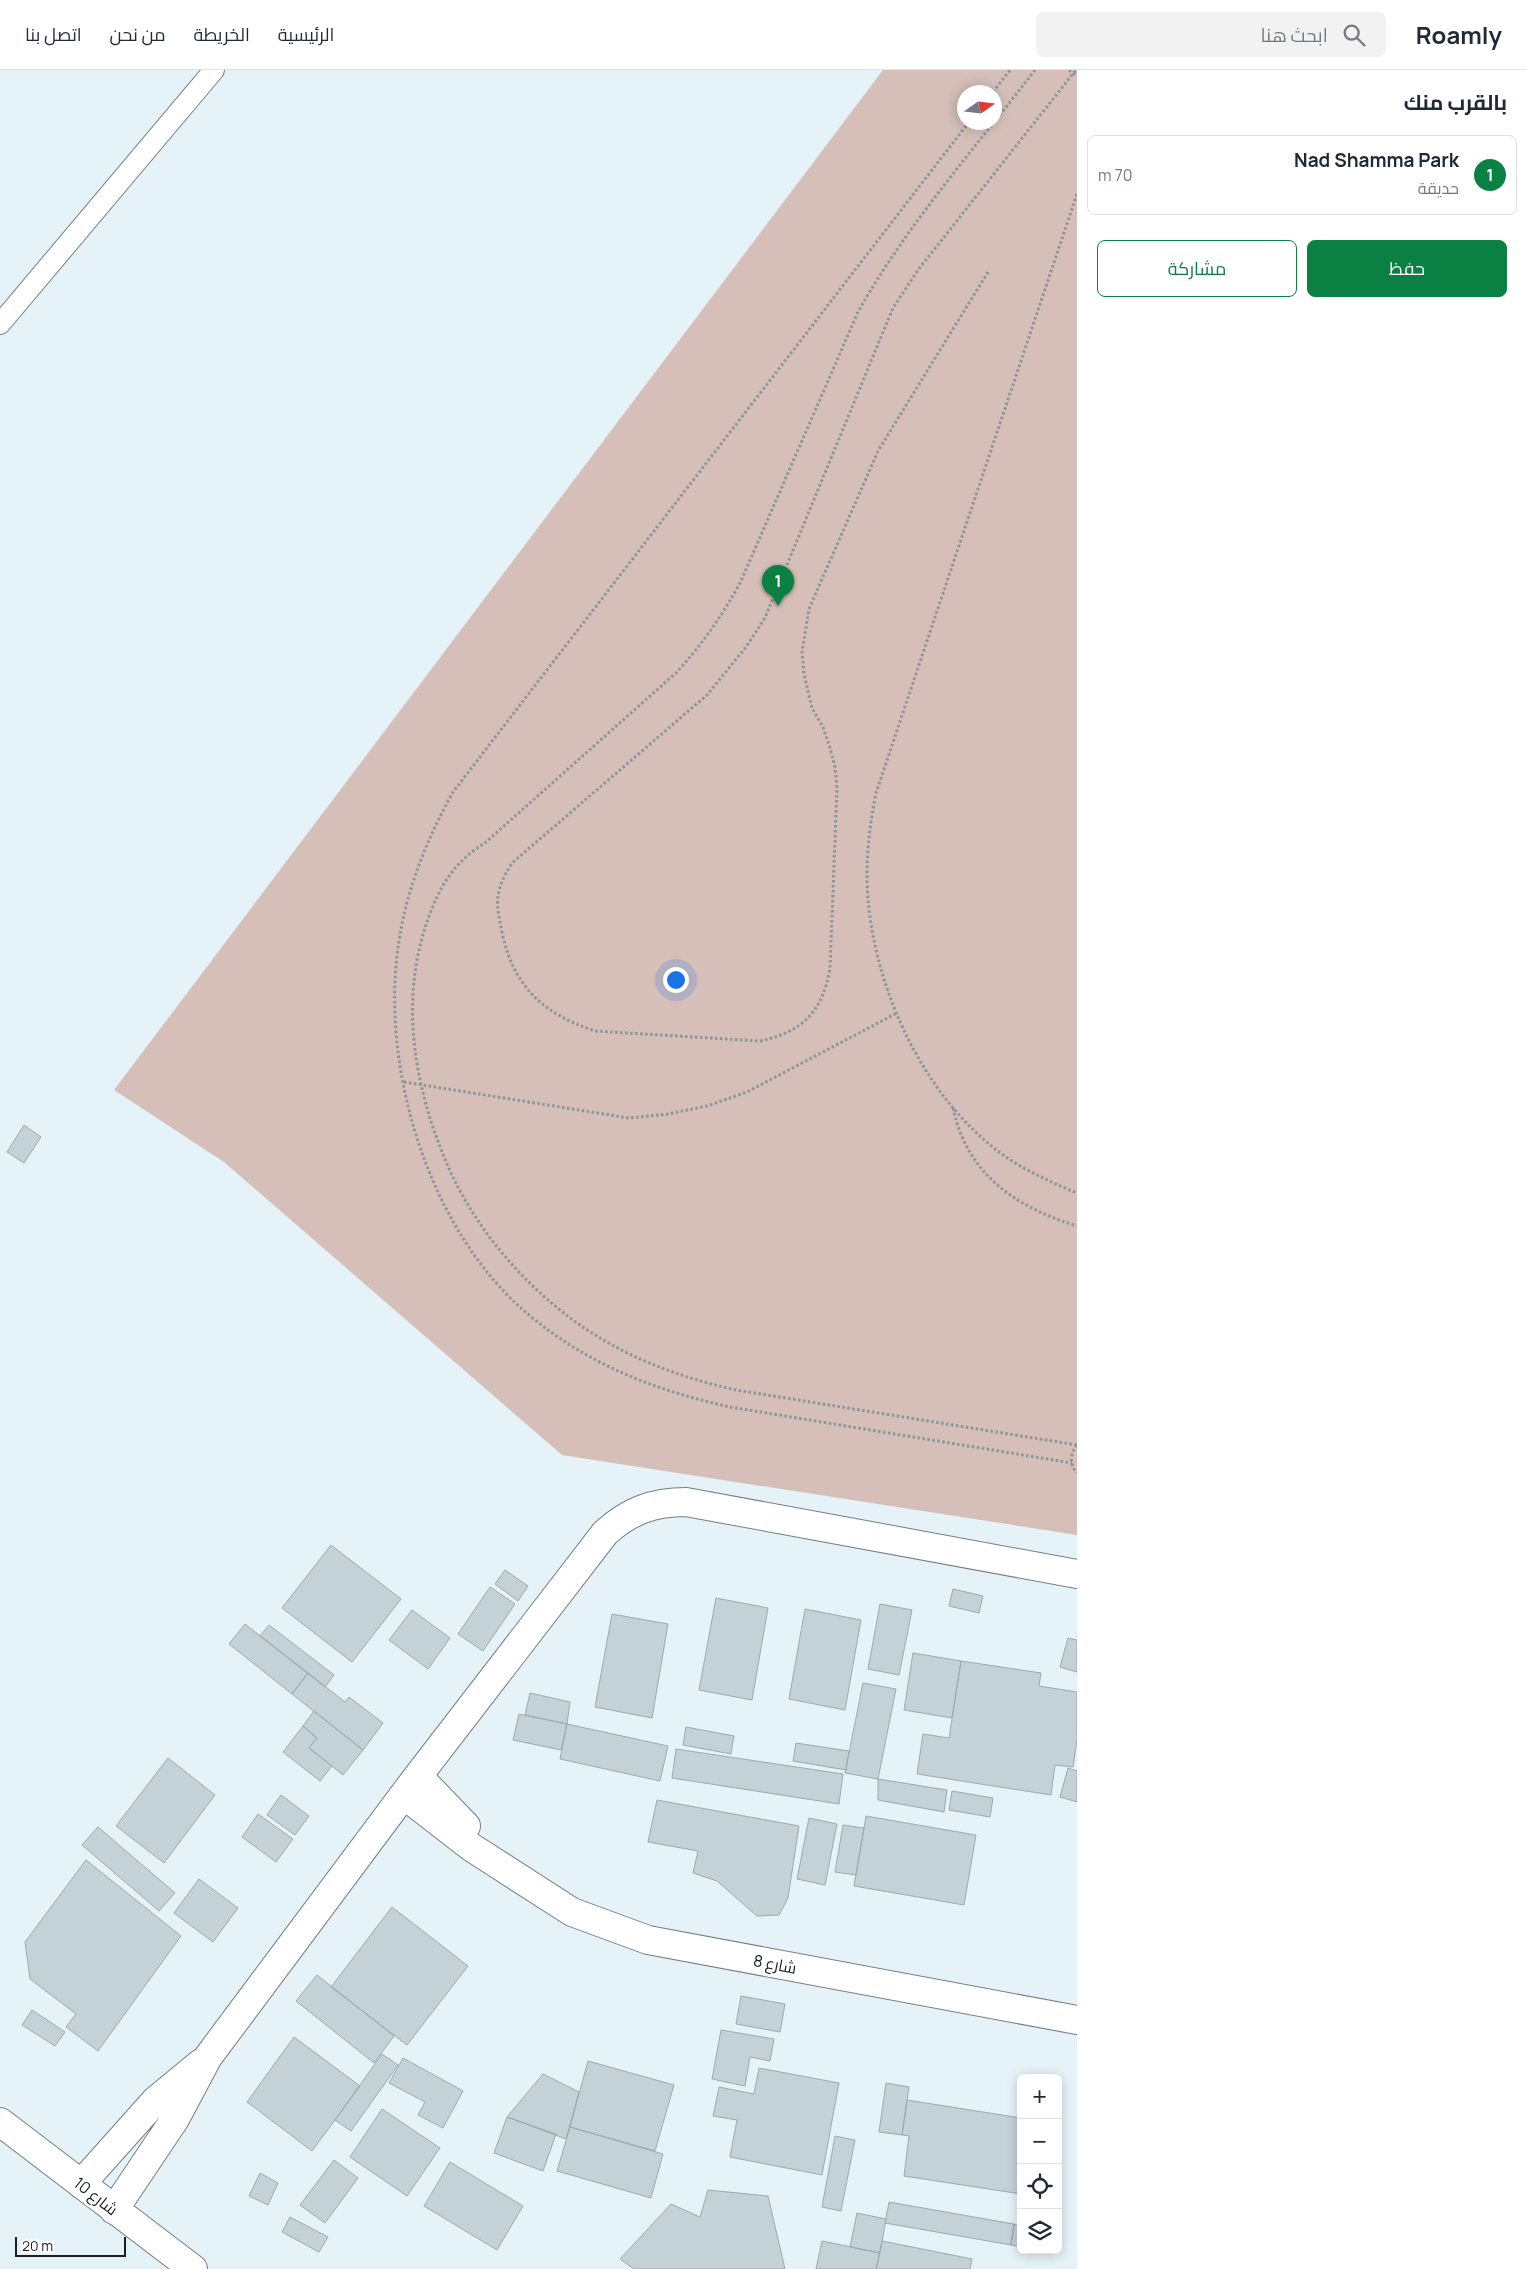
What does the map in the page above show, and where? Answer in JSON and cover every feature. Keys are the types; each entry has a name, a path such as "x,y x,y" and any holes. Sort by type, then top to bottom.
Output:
{"street":[{"path":"114,2210 175,2119 208,2057 411,1785 605,1533 628,1515 655,1504 686,1502 1077,1574"},
{"name":"شارع 8","path":"411,1785 471,1847 572,1912 648,1940 1077,2020"},
{"path":"81,2184 156,2100 208,2057"},
{"name":"شارع 10","path":"0,2122 193,2269"}],"lane":[{"path":"0,324 214,70"}],"path":[{"path":"998,85 1010,70"},
{"path":"1035,70 902,240 880,272 858,312 741,581 724,613 703,643 677,672 486,842 465,858 442,886 420,942 413,976 412,1030 422,1084 436,1137 452,1176 473,1212 497,1246 524,1278 554,1306 587,1330 621,1351 658,1368 697,1381 736,1390 1077,1445 1073,1450 1072,1463 1077,1473"},
{"path":"988,272 878,451 809,609 802,652 804,674 812,708 830,748 835,767 837,788 830,968 827,986 820,1003 809,1018 794,1030 778,1037 760,1041 595,1031 571,1024 549,1011 531,994 516,975 506,953 496,903 501,880 512,863 707,695 746,648 765,618 893,308 918,270 1075,73 1069,70"},
{"path":"963,130 453,792 423,852 408,896 399,942 395,989 397,1036 411,1117 421,1152 451,1218 473,1252 499,1285 528,1314 561,1340 635,1380 682,1396 730,1407 1072,1463"},
{"path":"1077,194 876,794 870,828 868,899 873,936 882,972 897,1013 929,1075 952,1107 980,1136 1011,1160 1045,1180 1077,1193"},
{"path":"404,1082 629,1118 668,1114 707,1106 747,1092 897,1013"},
{"path":"952,1107 962,1142 988,1178 1038,1210 1077,1226"}],"shaded area":[{"path":"883,70 1077,70 1077,1535 562,1455 224,1162 114,1090"}],"building":[{"path":"24,1125 41,1137 24,1163 7,1152"},
{"path":"331,1545 401,1599 352,1662 282,1608"},
{"path":"505,1570 528,1586 518,1601 495,1584"},
{"path":"490,1587 515,1604 483,1651 458,1634"},
{"path":"953,1589 983,1596 979,1613 949,1606"},
{"path":"716,1598 768,1608 752,1700 699,1690"},
{"path":"880,1604 912,1610 899,1675 868,1669"},
{"path":"805,1609 861,1620 845,1710 789,1699"},
{"path":"412,1610 450,1638 428,1669 389,1640"},
{"path":"612,1614 668,1624 652,1718 595,1707"},
{"path":"245,1624 308,1673 292,1694 229,1644"},
{"path":"269,1625 334,1675 325,1687 260,1636"},
{"path":"1068,1638 1077,1640 1077,1672 1060,1667"},
{"path":"913,1653 961,1661 952,1718 904,1710"},
{"path":"961,1661 1041,1673 1039,1686 1077,1692 1077,1740 1073,1767 1055,1765 1051,1795 917,1774 923,1734 949,1738"},
{"path":"308,1673 345,1702 349,1697 383,1723 363,1750 292,1694"},
{"path":"863,1683 896,1689 878,1779 845,1773"},
{"path":"530,1693 570,1702 567,1724 525,1715"},
{"path":"314,1711 363,1750 343,1775 309,1748 317,1738 303,1726"},
{"path":"519,1714 567,1724 561,1750 513,1740"},
{"path":"567,1724 668,1746 660,1781 560,1759"},
{"path":"303,1726 317,1738 309,1748 332,1766 320,1781 283,1752"},
{"path":"686,1727 734,1736 731,1754 683,1745"},
{"path":"796,1743 849,1751 846,1770 793,1761"},
{"path":"676,1749 843,1774 839,1804 672,1778"},
{"path":"168,1758 215,1795 164,1863 116,1826"},
{"path":"1068,1768 1077,1771 1077,1802 1060,1797"},
{"path":"878,1779 947,1790 944,1812 878,1800"},
{"path":"952,1791 993,1798 990,1817 949,1810"},
{"path":"281,1795 309,1816 295,1835 267,1815"},
{"path":"657,1800 799,1826 788,1898 779,1915 757,1916 717,1881 693,1873 698,1851 648,1842"},
{"path":"258,1814 293,1839 276,1862 242,1837"},
{"path":"866,1816 976,1835 964,1905 854,1886"},
{"path":"809,1818 837,1824 825,1885 797,1879"},
{"path":"843,1825 864,1828 856,1875 835,1872"},
{"path":"98,1827 175,1893 159,1911 82,1845"},
{"path":"86,1860 181,1936 98,2051 66,2027 76,2014 30,1979 25,1942"},
{"path":"199,1879 238,1908 213,1942 174,1913"},
{"path":"392,1907 468,1966 407,2045 331,1987"},
{"path":"317,1975 394,2036 374,2063 296,2001"},
{"path":"741,1996 785,2004 780,2032 736,2024"},
{"path":"32,2010 65,2032 55,2046 22,2025"},
{"path":"721,2030 774,2039 770,2061 750,2057 745,2086 712,2079"},
{"path":"294,2037 360,2086 312,2151 247,2102"},
{"path":"382,2054 398,2065 351,2131 335,2120"},
{"path":"403,2058 463,2091 443,2128 418,2115 425,2102 389,2083"},
{"path":"588,2061 674,2085 655,2151 570,2127"},
{"path":"759,2068 839,2083 822,2175 730,2157 737,2120 713,2116 719,2087 754,2094"},
{"path":"543,2074 579,2092 566,2139 507,2117"},
{"path":"886,2083 909,2087 902,2135 879,2132"},
{"path":"907,2100 1017,2117 1017,2193 904,2176 909,2136 902,2135"},
{"path":"382,2109 440,2148 407,2196 350,2157"},
{"path":"507,2117 556,2134 543,2171 494,2153"},
{"path":"570,2127 663,2154 651,2198 557,2171"},
{"path":"835,2136 855,2140 841,2211 822,2207"},
{"path":"334,2160 358,2178 325,2223 300,2205"},
{"path":"450,2162 523,2206 497,2250 424,2206"},
{"path":"260,2173 278,2183 268,2205 249,2196"},
{"path":"708,2190 768,2196 785,2269 634,2269 620,2259 671,2204 700,2217"},
{"path":"889,2202 1014,2224 1011,2245 885,2223"},
{"path":"857,2213 886,2219 880,2253 850,2247"},
{"path":"290,2217 328,2237 319,2252 282,2232"},
{"path":"1014,2224 1017,2225 1017,2246 1011,2245"},
{"path":"822,2241 880,2253 876,2269 816,2269"},
{"path":"882,2241 972,2259 970,2269 876,2269"}],"place":[{"name":"Nad Shamma Park","path":"778,606"}]}
